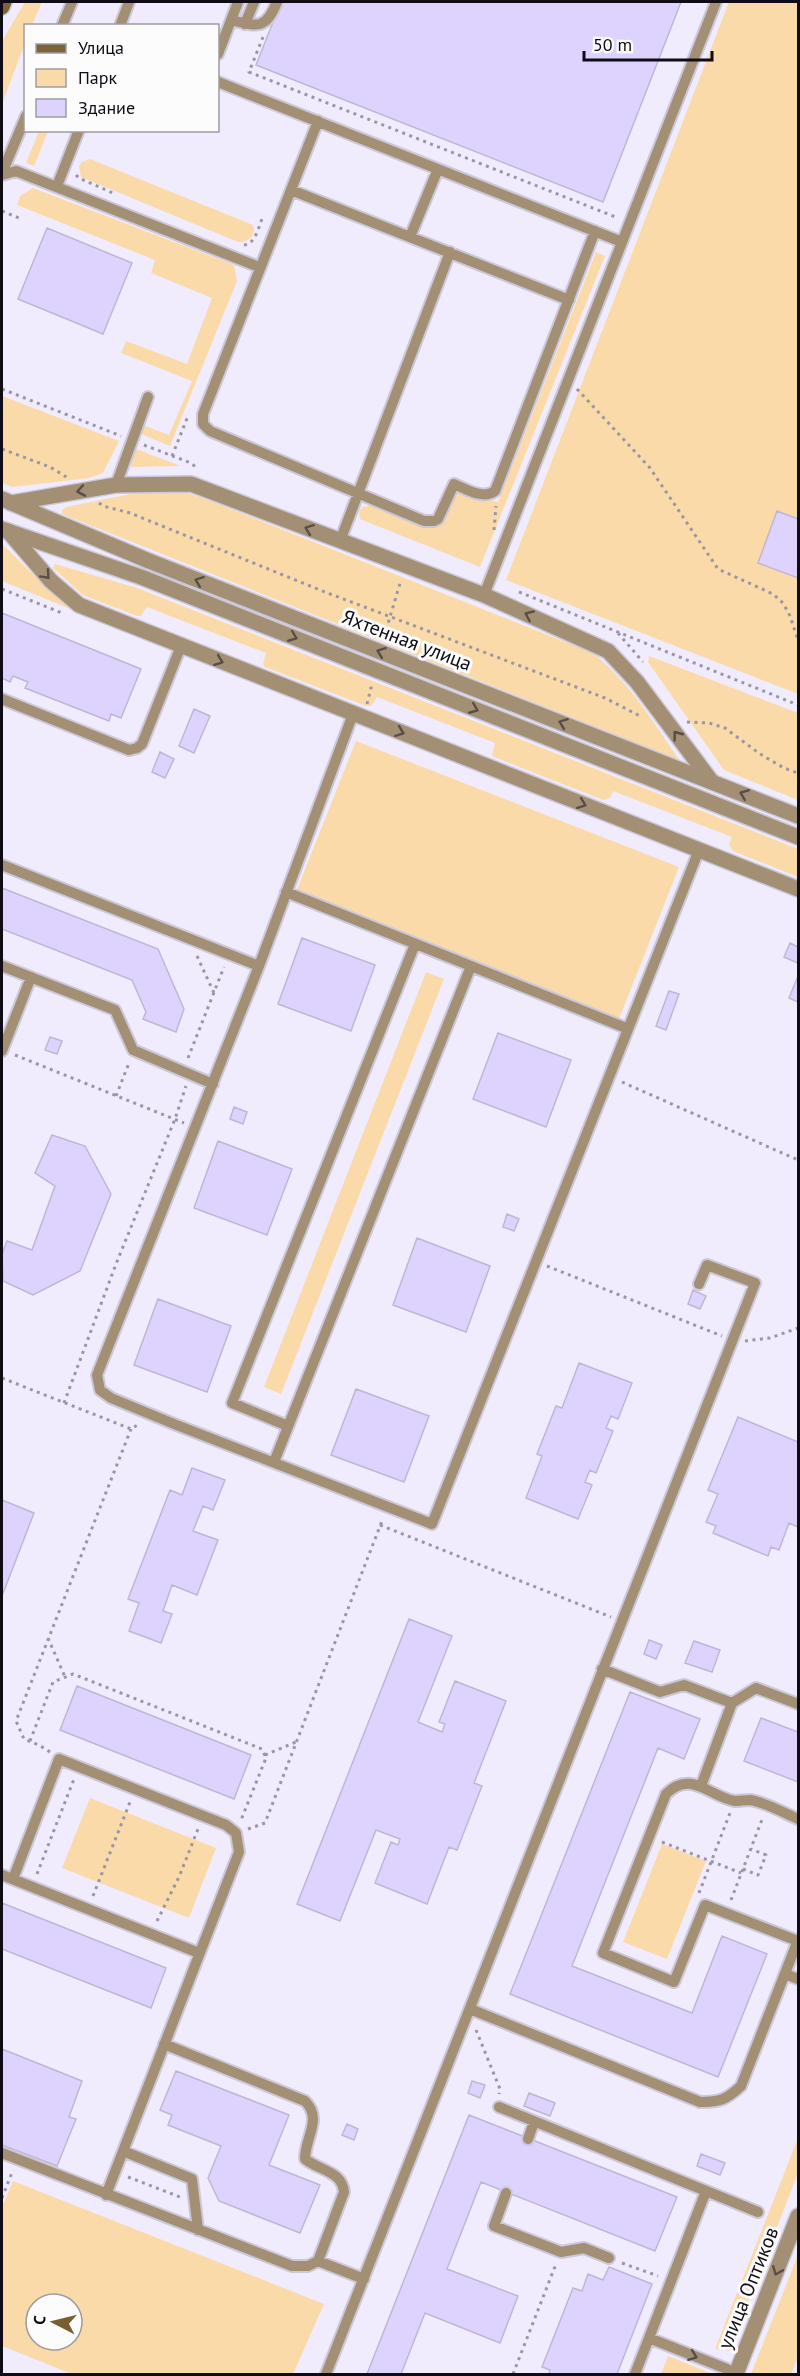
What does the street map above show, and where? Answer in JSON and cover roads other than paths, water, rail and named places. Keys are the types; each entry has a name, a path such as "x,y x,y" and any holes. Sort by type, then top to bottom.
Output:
{"main road":[{"path":"2,7 4,2"}],"street":[{"path":"6,501 116,485 191,484 484,595 608,651 620,662 712,782"},
{"name":"Яхтенная улица","path":"6,501 149,561 798,816"},
{"path":"5,530 51,581 79,605 798,888"},
{"name":"Яхтенная улица","path":"5,530 141,577 798,837"},
{"name":"улица Оптиков","path":"736,2374 798,2216"}],"lane":[{"path":"63,24 72,2"},
{"path":"121,24 129,2"},
{"path":"219,51 238,2"},
{"path":"245,24 254,2"},
{"path":"231,20 245,24 264,23 270,19 277,2"},
{"path":"484,595 716,2"},
{"path":"219,82 622,242"},
{"path":"2,174 24,121"},
{"path":"318,121 203,414 203,424 210,431 429,522 434,521 441,514 454,484 482,495 495,491 595,231"},
{"path":"57,186 78,132"},
{"path":"411,237 438,169"},
{"path":"2,174 16,171 259,267"},
{"path":"291,190 569,300"},
{"path":"340,541 450,252"},
{"path":"116,485 148,396"},
{"path":"2,699 129,750 137,748 142,744 181,646"},
{"path":"353,714 259,966 97,1376 100,1390 111,1398 132,1407 432,1524 626,1028 699,849"},
{"path":"2,865 259,966"},
{"path":"286,892 626,1028"},
{"path":"288,1426 232,1403 415,944"},
{"path":"2,966 115,1010 134,1050 213,1084"},
{"path":"274,1462 471,966"},
{"path":"2,1051 31,977"},
{"path":"326,2374 755,1283 707,1265 699,1284"},
{"path":"602,1670 660,1692 684,1685 732,1703"},
{"path":"701,1786 732,1703 756,1688 798,1704"},
{"path":"13,1879 59,1759 226,1825 236,1833 239,1852 106,2195"},
{"path":"470,2009 700,2102 716,2102 730,2097 741,2086 798,1940 705,1905 674,1982 603,1953 666,1794 675,1786 688,1783 701,1786 735,1801 751,1800 798,1819"},
{"path":"2,1875 199,1953"},
{"path":"785,1974 798,1979"},
{"path":"2,2153 292,2266 308,2266 318,2261 344,2192 343,2183 334,2174 314,2166 305,2159 305,2146 314,2120 312,2108 305,2101 164,2044"},
{"path":"499,2107 758,2212"},
{"path":"528,2139 534,2122"},
{"path":"123,2151 192,2179 198,2230"},
{"path":"634,2374 706,2191"},
{"path":"506,2193 494,2226 561,2252 584,2248 609,2258"},
{"path":"318,2261 364,2279"},
{"path":"649,2338 736,2374"}]}
